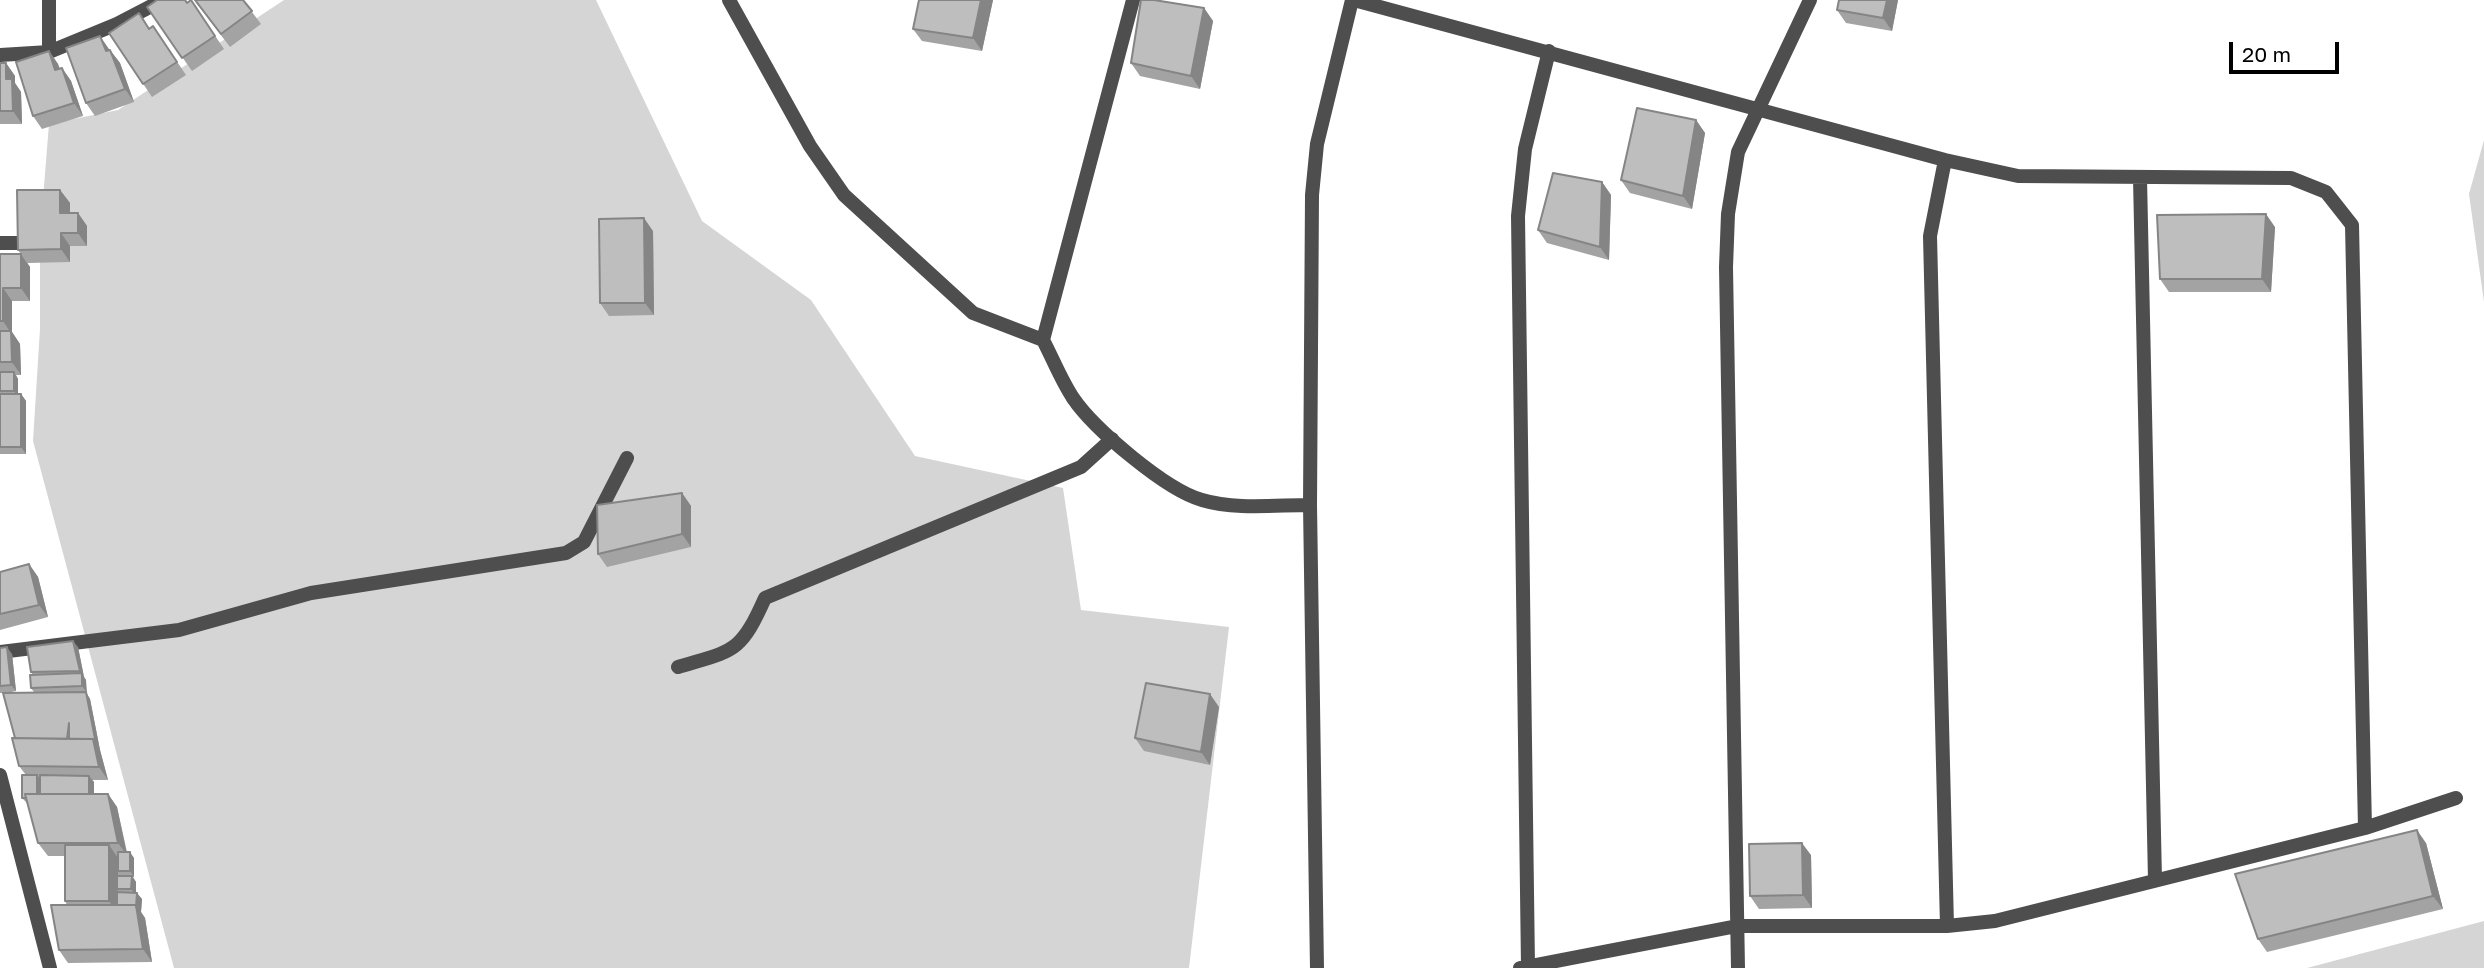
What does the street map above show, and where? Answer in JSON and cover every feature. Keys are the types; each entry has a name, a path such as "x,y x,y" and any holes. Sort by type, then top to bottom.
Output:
{"street":[{"path":"49,0 49,52"},
{"path":"0,55 49,52 117,24 163,0"},
{"path":"729,0 810,146 844,195 973,313 1043,341 1073,399 1112,439 1158,478 1202,500 1243,505 1310,505"},
{"path":"1043,341 1133,0"},
{"path":"1317,968 1310,505 1312,195 1317,144 1353,0 1549,51 1756,110 1945,160 2018,176 2291,178 2326,192 2352,225 2365,828"},
{"path":"1738,968 1726,267 1728,214 1738,152 1810,0"},
{"path":"1549,51 1525,149 1518,216 1524,967 1737,926 1948,926 1995,921 2365,828 2456,798"},
{"path":"1945,160 1930,236 1948,926"},
{"path":"2140,178 2155,880"},
{"path":"0,243 33,243"},
{"path":"678,667 732,651 751,628 765,598 1081,467 1112,439"},
{"path":"0,652 179,630 311,593 566,553 584,542 626,458"},
{"path":"0,775 50,968"}],"shaded area":[{"path":"284,0 596,0 702,221 811,300 915,456 1063,488 1081,610 1229,627 1189,968 174,968 33,441 40,329 40,236 49,124 118,110"},
{"path":"2484,140 2484,302 2469,194"},
{"path":"2484,921 2484,968 2307,968"}],"building":[{"path":"157,0 185,0 187,3 191,0 215,36 182,58 147,7"},
{"path":"195,0 243,0 252,11 221,34"},
{"path":"919,0 981,0 973,38 913,29"},
{"path":"1141,0 1204,8 1191,76 1131,63"},
{"path":"1839,0 1887,0 1883,18 1837,10"},
{"path":"139,13 149,29 153,26 177,62 143,84 109,33"},
{"path":"100,36 106,51 110,50 125,89 86,103 66,48"},
{"path":"49,51 55,70 62,68 74,103 33,116 16,62"},
{"path":"0,63 6,63 6,79 12,79 13,111 0,111"},
{"path":"1637,108 1696,120 1683,196 1621,180"},
{"path":"1553,173 1602,182 1600,247 1538,230"},
{"path":"17,190 60,190 60,213 78,213 78,233 61,233 61,249 18,250"},
{"path":"2266,214 2262,279 2160,279 2157,215"},
{"path":"644,218 645,303 600,303 599,219"},
{"path":"0,254 21,254 21,288 3,288 3,321 0,321"},
{"path":"0,331 11,331 12,362 0,362"},
{"path":"0,372 14,372 14,391 0,391"},
{"path":"0,394 21,394 21,447 0,447"},
{"path":"682,493 682,534 598,554 597,505"},
{"path":"29,564 39,605 0,614 0,572"},
{"path":"73,641 80,671 31,672 27,647"},
{"path":"7,647 11,685 0,686 0,648"},
{"path":"82,673 82,686 31,688 30,675"},
{"path":"1146,683 1210,694 1201,752 1135,738"},
{"path":"86,692 96,744 93,739 69,739 69,723 67,739 15,738 3,693"},
{"path":"12,738 93,739 99,767 19,766"},
{"path":"22,775 37,775 37,794 25,794 26,798 22,798"},
{"path":"40,775 89,776 89,794 40,794"},
{"path":"25,794 108,794 118,843 38,843"},
{"path":"2417,830 2433,896 2258,939 2235,874"},
{"path":"1802,843 1803,895 1750,896 1749,844"},
{"path":"65,845 109,845 109,901 65,901"},
{"path":"118,852 130,852 130,871 118,871"},
{"path":"117,876 132,876 131,889 117,889"},
{"path":"117,892 137,893 136,907 117,905"},
{"path":"51,905 136,905 143,949 59,950"}]}
